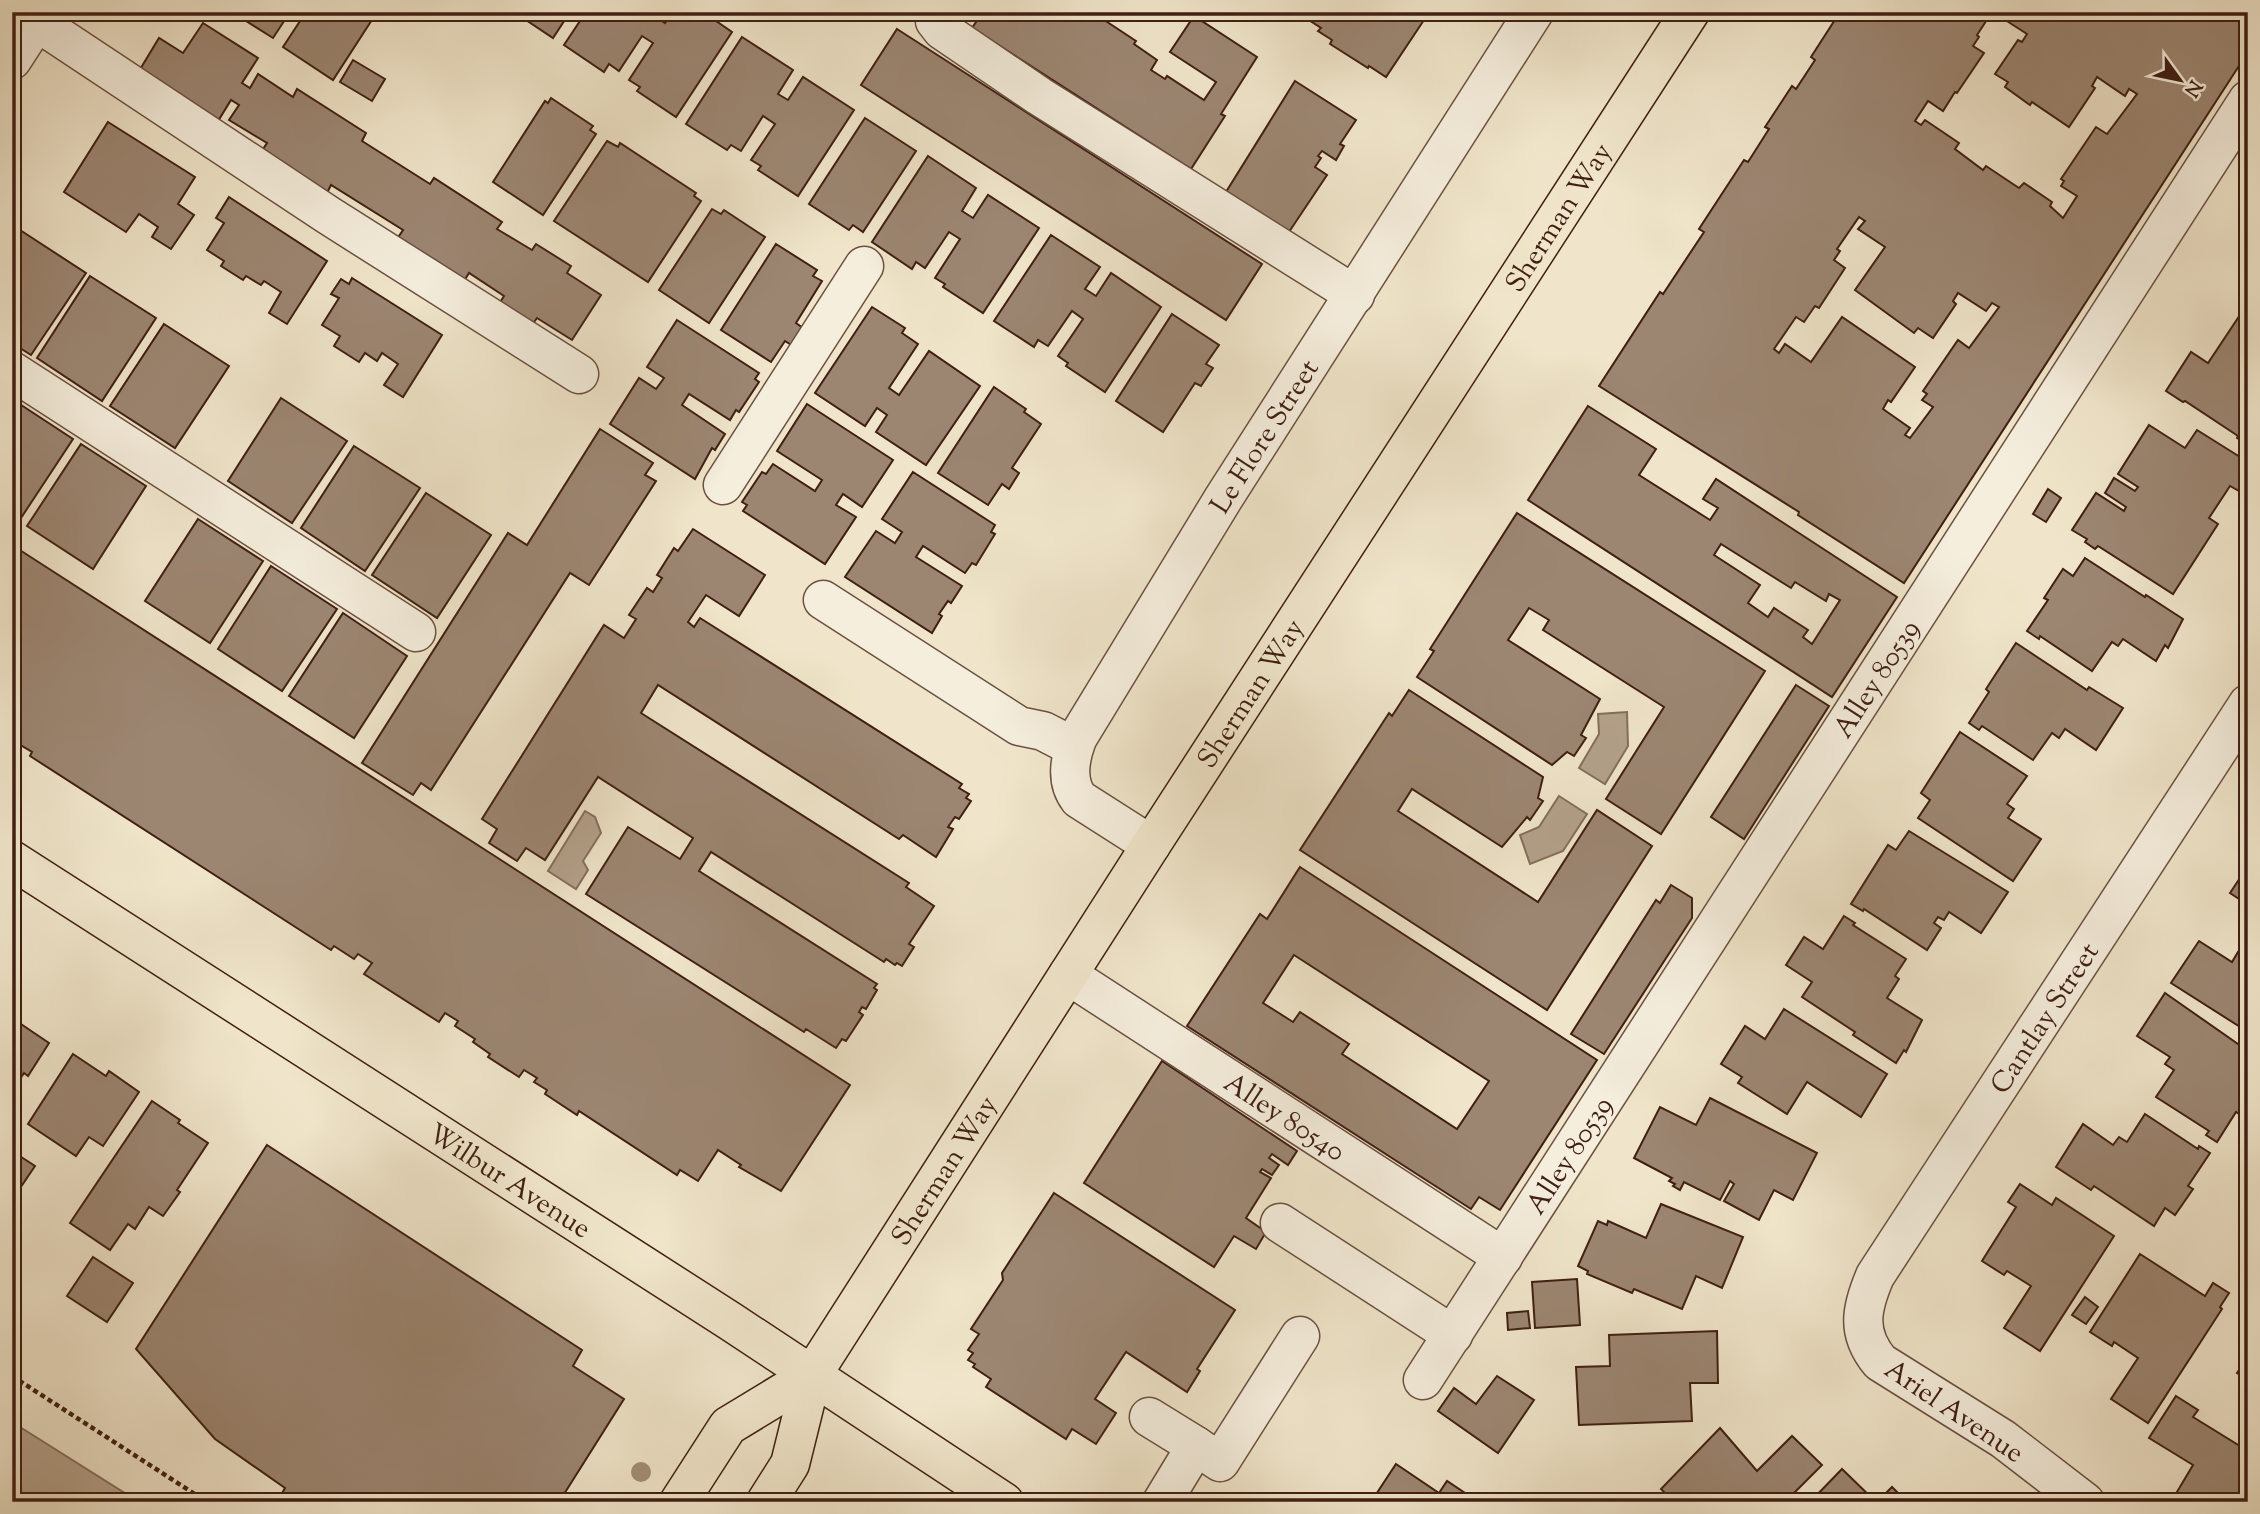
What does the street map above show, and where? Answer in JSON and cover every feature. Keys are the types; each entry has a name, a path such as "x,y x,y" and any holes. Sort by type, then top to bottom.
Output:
{"main road":[{"name":"Sherman Way","path":"766,1502 790,1464 812,1375 1690,12"},
{"name":"Wilbur Avenue","path":"12,860 812,1375 1004,1502"},
{"name":"Sherman Way","path":"679,1502 728,1426 812,1375"}],"street":[{"path":"941,12 935,21 953,38 1039,96 1355,295"},
{"path":"12,60 40,17 328,215 579,374"},
{"name":"Le Flore Street","path":"1151,845 1079,799 1072,790 1070,780 1074,747 1083,727 1223,499 1355,295 1523,17"},
{"name":"Alley 80539","path":"1423,1380 2248,100"},
{"path":"723,485 864,267"},
{"path":"12,372 416,632"},
{"path":"824,600 1019,726 1043,731 1074,747"},
{"name":"Cantlay Street","path":"1865,1338 1864,1311 1875,1276 2248,704"},
{"name":"Alley 80540","path":"1068,975 1503,1257"},
{"path":"1280,1223 1453,1335"},
{"path":"1149,1417 1220,1462 1300,1336"},
{"name":"Ariel Avenue","path":"1865,1338 1870,1351 1880,1362 2003,1439 2085,1502"},
{"path":"1162,1502 1196,1446"}],"path":[{"path":"12,1376 207,1502"}],"shaded area":[{"path":"1627,712 1628,746 1605,784 1579,768 1599,734 1598,714"},
{"path":"1559,796 1587,814 1563,851 1530,864 1520,835 1539,827"},
{"path":"585,811 595,817 601,833 583,861 588,870 576,889 548,871"},
{"path":"12,1422 139,1502 12,1502"}],"building":[{"path":"232,12 290,12 273,38"},
{"path":"306,12 377,12 333,80 283,47"},
{"path":"514,12 570,12 553,38"},
{"path":"586,12 657,12 655,16 665,23 672,12 703,12 732,32 676,117 637,91 640,87 629,80 653,43 642,36 619,71 609,64 604,72 564,45"},
{"path":"983,12 1092,12 1136,41 1134,44 1157,60 1151,70 1165,79 1167,76 1204,100 1216,82 1170,52 1194,16 1257,57 1221,114 1225,116 1191,169 972,28"},
{"path":"1290,12 1428,14 1386,77 1330,44 1332,40 1318,31 1321,28"},
{"path":"1840,12 1992,12 1973,46 1984,53 1957,93 1955,92 1943,111 1928,101 1915,121 1921,125 1925,120 1959,143 1955,149 1983,170 1986,166 2019,188 2024,183 2052,202 2050,206 2063,218 2077,196 2061,186 2064,181 2061,179 2096,127 2107,134 2137,94 2129,89 2125,96 2097,77 2092,86 2095,88 2069,127 2032,102 2030,105 2005,87 2008,82 1995,74 2018,40 2022,42 2027,34 1999,16 2001,12 2239,12 2248,18 2248,52 1904,583 1798,515 1799,512 1599,386 1660,292 1663,294 1704,232 1699,229 1744,160 1748,162 1769,129 1765,127 1792,86 1796,89 1815,60 1811,57","holes":["1859,217 1865,221 1858,229 1885,247 1855,290 1914,333 1918,328 1933,338 1956,304 1953,301 1958,293 1986,311 1992,303 1999,307 1969,348 1958,340 1923,391 1927,394 1922,400 1933,407 1910,438 1905,435 1910,428 1883,409 1888,400 1891,402 1915,367 1842,317 1811,362 1785,344 1779,353 1774,349 1796,317 1804,322 1815,306 1819,308 1845,268 1834,260 1840,251 1837,249"]},
{"path":"203,23 258,58 242,83 250,88 258,74 293,97 297,89 366,133 362,141 430,184 434,178 502,222 497,229 532,250 536,244 571,266 567,273 601,295 572,340 537,318 532,325 499,304 504,296 469,273 464,281 397,239 403,230 331,185 327,193 261,152 267,143 229,120 239,105 231,100 215,126 136,76 159,38 183,53"},
{"path":"897,29 1262,264 1226,320 861,85"},
{"path":"742,37 793,70 778,94 788,100 803,77 854,110 798,196 758,170 761,166 751,160 775,124 763,116 741,151 731,145 727,150 686,124"},
{"path":"353,60 385,79 372,101 340,82"},
{"path":"1295,81 1356,120 1340,144 1344,146 1336,160 1322,151 1318,156 1321,158 1315,167 1327,175 1289,232 1226,192"},
{"path":"551,98 593,126 590,130 596,134 543,215 493,182 545,101 548,103"},
{"path":"865,118 916,151 863,232 853,225 849,230 809,204"},
{"path":"108,122 195,177 178,204 194,215 171,249 152,237 158,227 139,214 126,232 64,192"},
{"path":"607,141 618,147 620,143 696,193 694,196 701,201 648,282 554,221"},
{"path":"928,156 976,188 962,211 973,218 988,195 1039,228 983,313 943,287 945,284 935,278 960,239 949,232 925,268 916,262 912,269 872,242"},
{"path":"229,197 327,261 287,324 269,313 281,292 264,281 261,285 246,276 243,280 221,266 224,261 207,250 224,223 216,218"},
{"path":"712,209 721,214 724,210 765,237 709,323 659,290"},
{"path":"20,230 86,273 31,355 12,343 12,243"},
{"path":"1051,235 1100,267 1085,289 1096,296 1111,273 1161,307 1105,392 1066,366 1068,363 1058,356 1083,319 1072,311 1048,346 1038,340 1034,347 994,321"},
{"path":"776,244 817,270 813,276 822,281 796,323 803,328 793,346 785,341 771,362 721,330"},
{"path":"90,276 156,318 102,401 37,358"},
{"path":"352,278 442,335 403,397 384,385 398,364 382,353 377,361 365,353 359,362 334,346 340,336 322,325 339,298 331,294 341,279 349,284"},
{"path":"872,307 905,328 902,333 918,344 889,388 899,395 929,351 980,386 926,465 876,432 887,415 877,408 865,426 815,393"},
{"path":"2242,312 2248,316 2248,445 2166,391 2191,352 2208,363"},
{"path":"1172,314 1219,345 1206,364 1213,368 1201,386 1195,383 1163,432 1116,401"},
{"path":"677,320 759,373 755,379 759,382 739,412 736,410 730,420 689,394 682,405 725,434 715,450 712,448 695,479 610,424 639,378 656,389 664,378 647,367"},
{"path":"164,324 229,366 175,448 110,406"},
{"path":"994,387 1026,409 1024,412 1041,424 1012,468 1019,473 1009,489 1002,484 988,505 938,473"},
{"path":"281,398 347,441 292,523 228,481"},
{"path":"12,399 73,439 19,521 12,516"},
{"path":"807,404 893,460 862,507 843,494 836,505 856,517 825,564 743,511 747,505 742,502 762,472 766,474 773,464 815,491 822,480 777,451"},
{"path":"1588,406 1656,449 1639,475 1710,520 1718,508 1703,499 1716,479 1897,597 1832,697 1528,500","holes":["1721,544 1791,588 1795,582 1826,601 1829,594 1840,600 1812,644 1803,637 1808,630 1774,608 1768,617 1748,603 1760,585 1714,555"]},
{"path":"2149,425 2185,448 2197,430 2248,462 2248,477 2239,491 2230,486 2209,518 2218,524 2173,594 2098,546 2095,549 2085,542 2087,539 2072,530 2096,493 2124,511 2126,507 2105,493 2114,478 2135,491 2138,487 2118,474"},
{"path":"600,429 653,463 645,475 656,481 589,585 570,573 431,790 421,783 413,795 362,763 508,533 527,545"},
{"path":"81,444 146,486 93,569 27,526"},
{"path":"354,446 420,488 365,571 301,528"},
{"path":"913,472 995,525 991,532 995,534 976,565 972,563 965,573 923,546 916,557 962,586 951,603 948,601 939,614 942,616 932,633 845,577 876,531 895,543 902,532 882,519"},
{"path":"2048,489 2061,498 2046,522 2033,514"},
{"path":"426,493 491,535 437,618 372,575"},
{"path":"1517,513 1765,671 1661,834 1606,799 1664,707 1543,630 1549,620 1529,608 1508,640 1600,699 1581,735 1586,738 1574,756 1567,752 1552,765 1417,677 1434,651 1430,649"},
{"path":"198,519 263,561 210,643 145,601"},
{"path":"693,529 765,575 739,616 706,595 688,622 694,627 700,618 962,784 959,788 969,794 966,798 971,801 959,819 955,817 948,827 953,829 936,857 903,835 899,839 658,685 641,713 909,883 906,887 934,906 909,944 914,947 902,966 897,963 895,965 886,959 884,962 711,852 699,871 877,984 874,988 877,990 866,1009 862,1007 859,1012 863,1015 846,1041 842,1039 836,1048 806,1029 804,1032 586,894 628,827 680,859 693,838 598,777 545,860 526,848 517,861 489,843 497,829 482,819 604,625 624,638 636,619 629,615 647,588 653,592 662,578 657,575 674,548 678,551"},
{"path":"12,545 850,1085 781,1191 739,1167 741,1165 718,1150 698,1181 680,1170 677,1175 579,1111 577,1115 545,1094 547,1090 534,1082 537,1078 524,1070 519,1077 488,1057 490,1054 473,1042 475,1039 455,1026 458,1021 445,1013 439,1022 364,974 372,963 358,954 354,959 334,946 331,950 30,756 32,752 12,740"},
{"path":"2085,558 2183,619 2168,648 2165,645 2156,661 2123,639 2118,646 2112,642 2092,671 2040,636 2039,639 2027,631 2048,600 2044,598 2063,569 2073,576"},
{"path":"271,566 337,609 282,691 218,649"},
{"path":"343,613 407,656 354,738 289,696"},
{"path":"2016,643 2087,690 2089,687 2123,708 2096,750 2065,729 2059,738 2052,733 2033,760 1982,726 1979,730 1969,723 1989,692 1986,689"},
{"path":"1796,685 1829,706 1744,839 1711,817"},
{"path":"1409,690 1543,777 1538,798 1543,801 1530,820 1527,817 1502,847 1412,789 1398,811 1538,902 1597,810 1652,846 1547,1010 1300,850 1389,713 1392,716"},
{"path":"1960,732 2027,776 2007,804 2014,809 2008,818 2041,839 2013,881 1918,818 1930,800 1921,793"},
{"path":"1909,831 2008,892 1981,933 1949,912 1944,920 1938,917 1934,923 1941,928 1927,950 1864,909 1863,911 1851,904 1888,845 1896,850"},
{"path":"2248,866 2248,905 2230,893"},
{"path":"1300,867 1597,1060 1500,1210 1479,1197 1471,1209 1187,1026 1260,914 1267,919","holes":["1294,955 1489,1081 1457,1129 1342,1054 1349,1044 1300,1012 1293,1022 1263,1003"]},
{"path":"1671,885 1692,898 1692,918 1604,1054 1571,1034 1656,900 1660,903"},
{"path":"1844,916 1855,923 1853,925 1906,959 1895,976 1899,979 1887,998 1922,1020 1906,1052 1904,1050 1896,1063 1802,997 1812,982 1786,965 1804,937 1823,949"},
{"path":"2199,941 2232,962 2238,952 2245,957 2248,953 2248,1032 2171,983"},
{"path":"2165,993 2248,1051 2248,1120 2236,1112 2217,1142 2206,1135 2209,1131 2156,1097 2174,1070 2165,1064 2170,1057 2137,1036"},
{"path":"1784,1009 1887,1074 1861,1117 1807,1082 1787,1114 1738,1083 1742,1077 1721,1064 1745,1026 1765,1039"},
{"path":"12,1018 49,1043 28,1076 24,1073 12,1091"},
{"path":"73,1054 106,1076 109,1071 139,1092 103,1146 89,1137 76,1156 28,1124"},
{"path":"1162,1061 1297,1151 1288,1165 1272,1154 1269,1158 1279,1165 1272,1175 1262,1169 1260,1172 1271,1178 1246,1218 1266,1232 1256,1249 1234,1236 1214,1267 1084,1183"},
{"path":"1710,1098 1817,1153 1793,1200 1774,1190 1759,1220 1724,1201 1734,1184 1730,1181 1720,1200 1684,1182 1680,1190 1669,1181 1672,1178 1634,1158 1660,1107 1696,1125"},
{"path":"152,1101 208,1143 163,1216 149,1207 135,1229 128,1224 110,1250 70,1223"},
{"path":"2145,1114 2198,1149 2199,1146 2210,1153 2188,1186 2193,1189 2175,1215 2165,1208 2154,1226 2094,1186 2091,1190 2056,1167 2083,1124 2113,1145 2119,1137 2127,1142"},
{"path":"267,1145 582,1350 573,1366 624,1399 559,1502 277,1502 285,1488 215,1439 136,1349"},
{"path":"12,1151 35,1166 12,1200"},
{"path":"2020,1184 2052,1205 2056,1198 2114,1236 2040,1351 2004,1328 2031,1286 2007,1271 2004,1275 1982,1261 2016,1207 2008,1202"},
{"path":"1054,1193 1235,1310 1197,1369 1200,1371 1187,1392 1126,1352 1095,1399 1116,1413 1096,1444 1072,1429 1066,1439 986,1387 991,1379 973,1367 975,1364 968,1360 973,1353 968,1350 979,1334 971,1329 1003,1280 1002,1273"},
{"path":"1661,1204 1743,1237 1722,1288 1696,1276 1682,1309 1634,1289 1632,1293 1587,1274 1588,1271 1578,1266 1598,1221 1607,1225 1608,1221 1646,1238"},
{"path":"2140,1254 2205,1296 2213,1283 2229,1293 2220,1307 2222,1309 2148,1423 2111,1399 2138,1358 2114,1342 2112,1346 2090,1332"},
{"path":"93,1257 133,1283 107,1322 67,1296"},
{"path":"1577,1279 1580,1325 1535,1328 1532,1282"},
{"path":"2085,1297 2098,1307 2086,1324 2072,1315"},
{"path":"1528,1311 1530,1328 1508,1330 1507,1313"},
{"path":"1717,1331 1718,1383 1690,1383 1692,1421 1579,1425 1576,1367 1610,1366 1609,1335"},
{"path":"2248,1357 2248,1380 2237,1373"},
{"path":"1497,1376 1534,1400 1498,1453 1438,1411 1454,1388 1476,1404"},
{"path":"2176,1396 2198,1410 2193,1417 2248,1451 2248,1502 2171,1502 2193,1465 2149,1438"},
{"path":"1720,1428 1757,1471 1792,1436 1822,1465 1785,1502 1674,1502 1661,1489"},
{"path":"1396,1464 1439,1493 1447,1481 1468,1495 1463,1502 1371,1502"},
{"path":"1842,1469 1876,1502 1810,1502"},
{"path":"1892,1487 1907,1502 1877,1502"}]}
